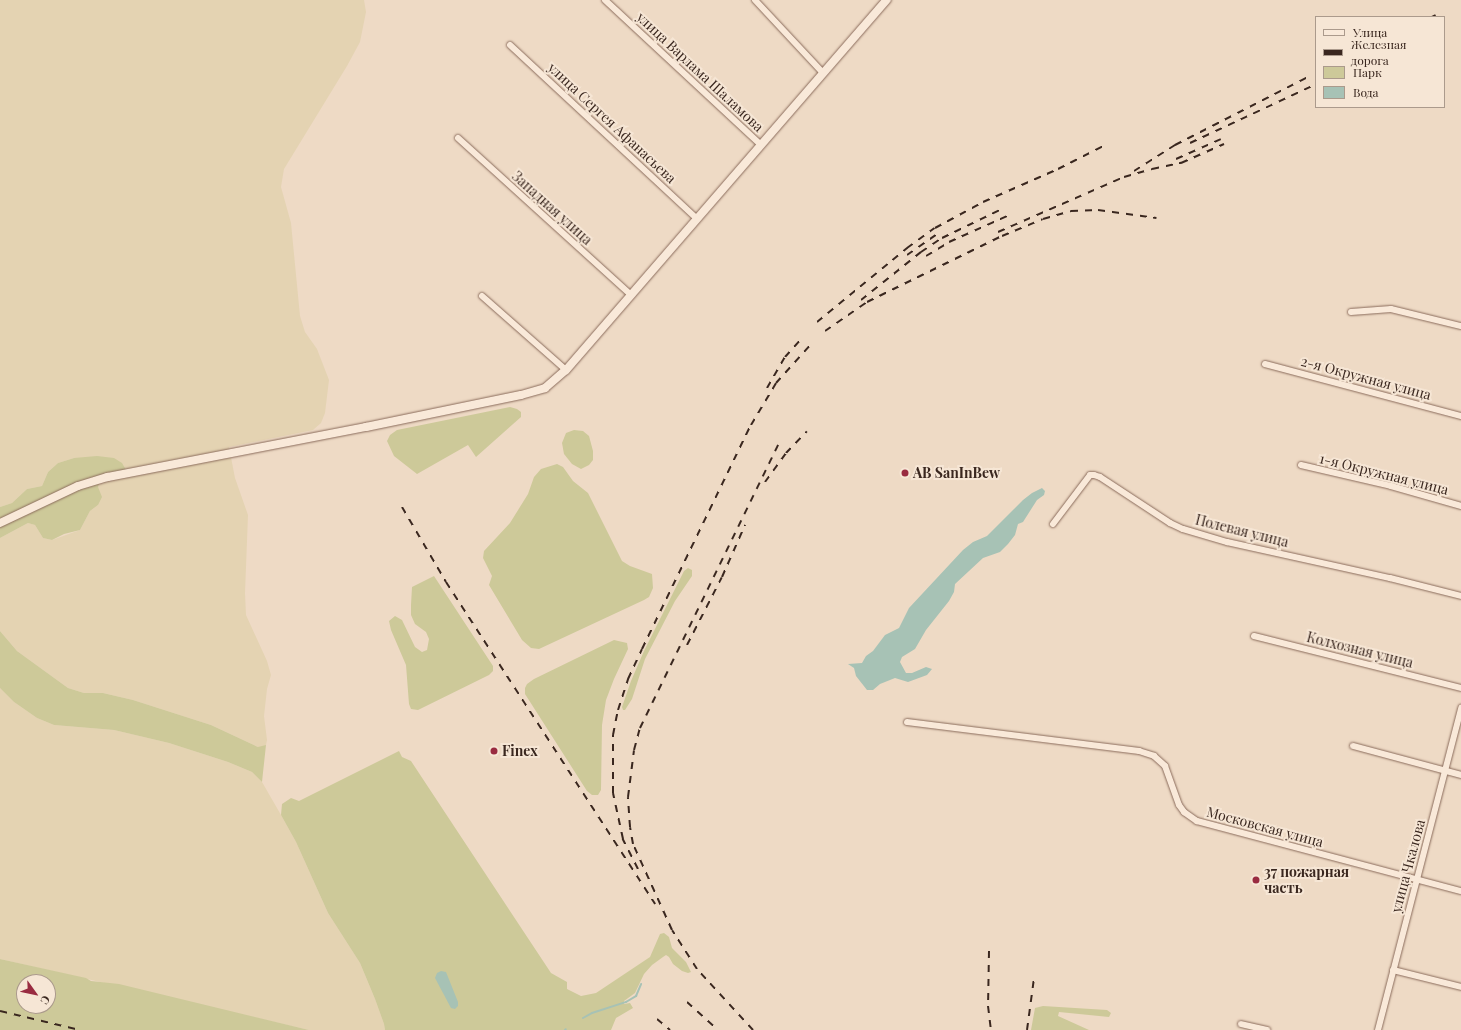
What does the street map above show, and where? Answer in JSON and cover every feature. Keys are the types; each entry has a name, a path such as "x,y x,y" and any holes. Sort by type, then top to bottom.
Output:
{"street":[{"name":"улица Варлама Шаламова","path":"605,0 761,145"},
{"path":"755,0 824,73"},
{"path":"0,523 69,490 94,481 521,395 545,388 566,370 887,0"},
{"name":"улица Сергея Афанасьева","path":"510,45 697,220"},
{"name":"Западная улица","path":"458,138 631,295"},
{"path":"482,296 566,370"},
{"path":"1350,312 1391,309 1461,326"},
{"name":"2-я Окружная улица","path":"1265,364 1461,416"},
{"name":"1-я Окружная улица","path":"1301,465 1391,486 1461,506"},
{"name":"Полевая улица","path":"1053,524 1090,475 1094,475 1100,477 1170,523 1183,529 1227,542 1390,578 1461,596"},
{"name":"Колхозная улица","path":"1254,636 1461,688"},
{"name":"улица Чкалова","path":"1378,1030 1461,708"},
{"name":"Московская улица","path":"907,722 1139,751 1154,756 1165,766 1182,809 1197,821 1461,891"},
{"path":"1352,746 1461,775"},
{"path":"1393,970 1461,987"},
{"path":"1241,1024 1267,1030"}],"shaded area":[{"path":"0,0 364,0 366,12 360,42 284,169 281,187 291,223 300,316 305,332 317,349 329,380 325,413 321,423 313,430 229,447 235,478 248,515 245,593 246,615 267,661 271,675 267,689 264,716 267,740 266,745 263,747 258,747 211,725 133,700 103,693 84,693 68,688 17,651 0,631 0,538 28,523 35,525 43,538 52,540 80,530 90,511 98,505 98,487 101,478 74,458 58,463 48,472 42,486 27,489 12,503 0,507"},
{"path":"0,688 14,702 37,718 54,725 114,730 169,743 228,762 252,772 262,782 281,815 296,842 328,913 360,963 375,999 385,1030 309,1030 0,959"}],"green space":[{"path":"510,407 521,412 521,417 476,457 468,445 417,474 394,456 387,441 390,435 397,430"},
{"path":"574,430 583,431 589,436 593,451 593,460 589,465 581,469 572,464 564,454 562,443 566,433"},
{"path":"97,456 114,458 122,463 126,470 101,478 98,487 102,497 98,505 90,511 80,530 64,534 52,540 43,538 35,525 28,523 0,538 0,507 12,503 27,489 42,486 48,472 58,463 74,458"},
{"path":"557,464 563,467 573,481 588,493 622,561 630,566 652,574 653,588 649,597 644,600 539,649 531,648 522,640 489,585 492,576 483,558 484,551 510,523 528,494 534,477 541,469"},
{"path":"688,568 692,570 692,576 675,601 645,659 632,699 625,710 623,710 622,707 631,681 644,651 684,571"},
{"path":"434,576 493,666 493,671 489,675 418,710 411,709 409,704 406,665 391,630 389,621 395,616 402,620 415,647 422,652 427,650 429,639 426,632 415,624 411,615 412,587"},
{"path":"0,631 17,651 68,688 84,693 103,693 133,700 211,725 258,747 266,745 262,782 252,772 228,762 169,743 114,730 54,725 37,718 14,702 0,688"},
{"path":"614,640 627,643 628,649 606,700 602,725 601,790 598,795 592,795 587,791 525,694 525,688 527,684 534,679"},
{"path":"399,751 402,757 411,761 551,973 567,982 567,989 581,996 596,993 650,957 660,934 664,933 669,937 672,948 686,962 691,972 688,973 682,971 673,964 669,957 666,955 663,957 652,965 644,974 635,993 624,1001 624,1004 630,1003 633,1008 616,1018 611,1030 385,1030 375,999 360,963 328,913 296,842 281,815 282,804 291,798 299,801"},
{"path":"0,959 86,978 91,981 119,984 309,1030 0,1030"},
{"path":"1043,1006 1107,1010 1111,1013 1109,1017 1059,1012 1058,1016 1089,1030 1031,1030 1035,1008"}],"water":[{"path":"1042,488 1045,491 1044,495 1037,500 1023,522 1018,524 1015,535 1008,544 1000,552 983,558 955,584 954,592 949,601 926,630 915,649 902,657 900,662 906,673 912,673 926,667 932,669 927,675 908,682 895,678 880,684 873,690 867,690 856,676 854,668 848,664 862,663 866,656 873,651 885,635 899,628 909,608 963,550 973,542 987,536 1023,500"},
{"path":"441,971 446,972 458,1002 458,1006 455,1009 451,1008 435,978 437,973"}],"waterway":[{"path":"583,1018 592,1013 626,1002 636,996 641,984"}],"railway":[{"path":"1134,171 1175,145 1308,77"},
{"path":"1190,143 1312,86"},
{"path":"1176,159 1221,139"},
{"path":"817,322 907,248 935,228 983,202 1058,169 1107,144"},
{"path":"998,232 1124,177 1181,163 1224,144"},
{"path":"861,300 921,252 942,238 1004,208"},
{"path":"825,331 867,302 1002,236 1043,219 1071,211 1098,210 1156,218"},
{"path":"926,256 949,242 1007,216"},
{"path":"907,255 940,232"},
{"path":"767,388 785,357 802,338"},
{"path":"638,869 623,839 613,793 613,735 618,710 628,679 751,425 776,383 813,342"},
{"path":"765,482 786,453 807,431"},
{"path":"753,1030 697,969 672,930 633,844 628,797 634,750 640,728 781,439"},
{"path":"402,507 446,582 655,904"},
{"path":"687,645 722,577 745,525"},
{"path":"989,951 988,1006 991,1030"},
{"path":"1027,1030 1034,978"},
{"path":"687,1002 718,1030"},
{"path":"0,1011 80,1030"},
{"path":"657,1019 670,1030"}],"place":[{"name":"AB SanInBew","path":"905,473"},
{"name":"Finex","path":"494,751"},
{"name":"37 пожарная часть","path":"1256,880"}]}
